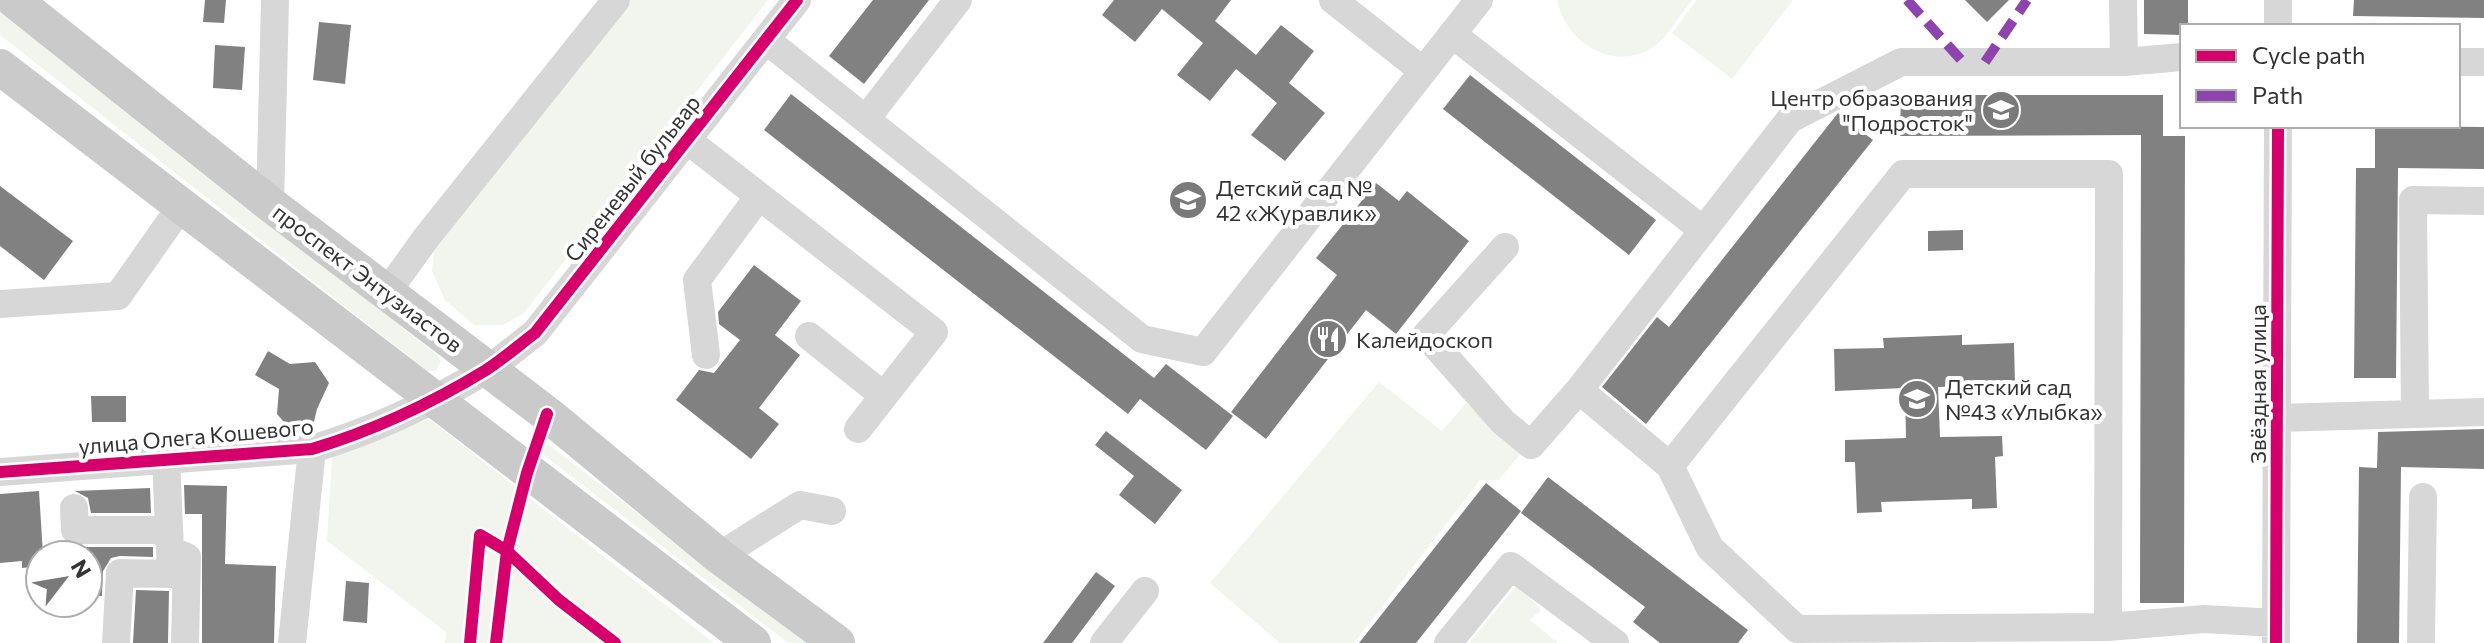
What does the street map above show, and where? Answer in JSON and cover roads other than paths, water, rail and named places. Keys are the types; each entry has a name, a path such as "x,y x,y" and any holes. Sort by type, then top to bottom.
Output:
{"main road":[{"name":"проспект Энтузиастов","path":"14,0 270,204 547,414 719,556 837,643"},
{"path":"0,67 753,643"}],"street":[{"path":"270,204 275,0"},
{"path":"388,291 616,0"},
{"name":"Сиреневый бульвар","path":"434,399 487,369 535,333 797,0"},
{"path":"866,119 958,0"},
{"path":"1333,0 1423,71"},
{"path":"766,40 1142,339 1203,352 1479,0"},
{"path":"2123,0 2124,62"},
{"path":"2278,0 2278,24"},
{"path":"1452,34 1703,230"},
{"path":"1505,247 1426,335 1503,422 1531,445 1579,390 1790,119 1901,62 2124,62 2180,57"},
{"path":"2460,62 2484,62"},
{"name":"Звёздная улица","path":"2276,633 2278,128"},
{"path":"687,140 934,332 858,429"},
{"path":"1670,466 1903,174 2109,174 2108,627"},
{"path":"706,355 697,280 759,196"},
{"path":"2415,414 2413,200 2484,201"},
{"path":"0,304 118,296 182,205"},
{"path":"809,336 884,396"},
{"path":"1579,390 1670,466 1710,548 1793,636 2108,627 2204,619 2276,633"},
{"name":"улица Олега Кошевого","path":"0,472 312,449 352,437 434,399"},
{"path":"2277,418 2484,412"},
{"path":"292,643 312,449"},
{"path":"116,643 120,573 171,574 166,459"},
{"path":"2421,643 2423,497"},
{"path":"719,556 800,505 832,511"},
{"path":"75,530 170,541 187,557 185,643"},
{"path":"1448,643 1511,566 1615,643"},
{"path":"1104,643 1145,591"}],"place":[{"name":"Центр образования \"Подросток\"","path":"2001,110"},
{"name":"Детский сад № 42 «Журавлик»","path":"1188,200"},
{"name":"Калейдоскоп","path":"1328,339"},
{"name":"Детский сад №43 «Улыбка»","path":"1917,399"}]}
